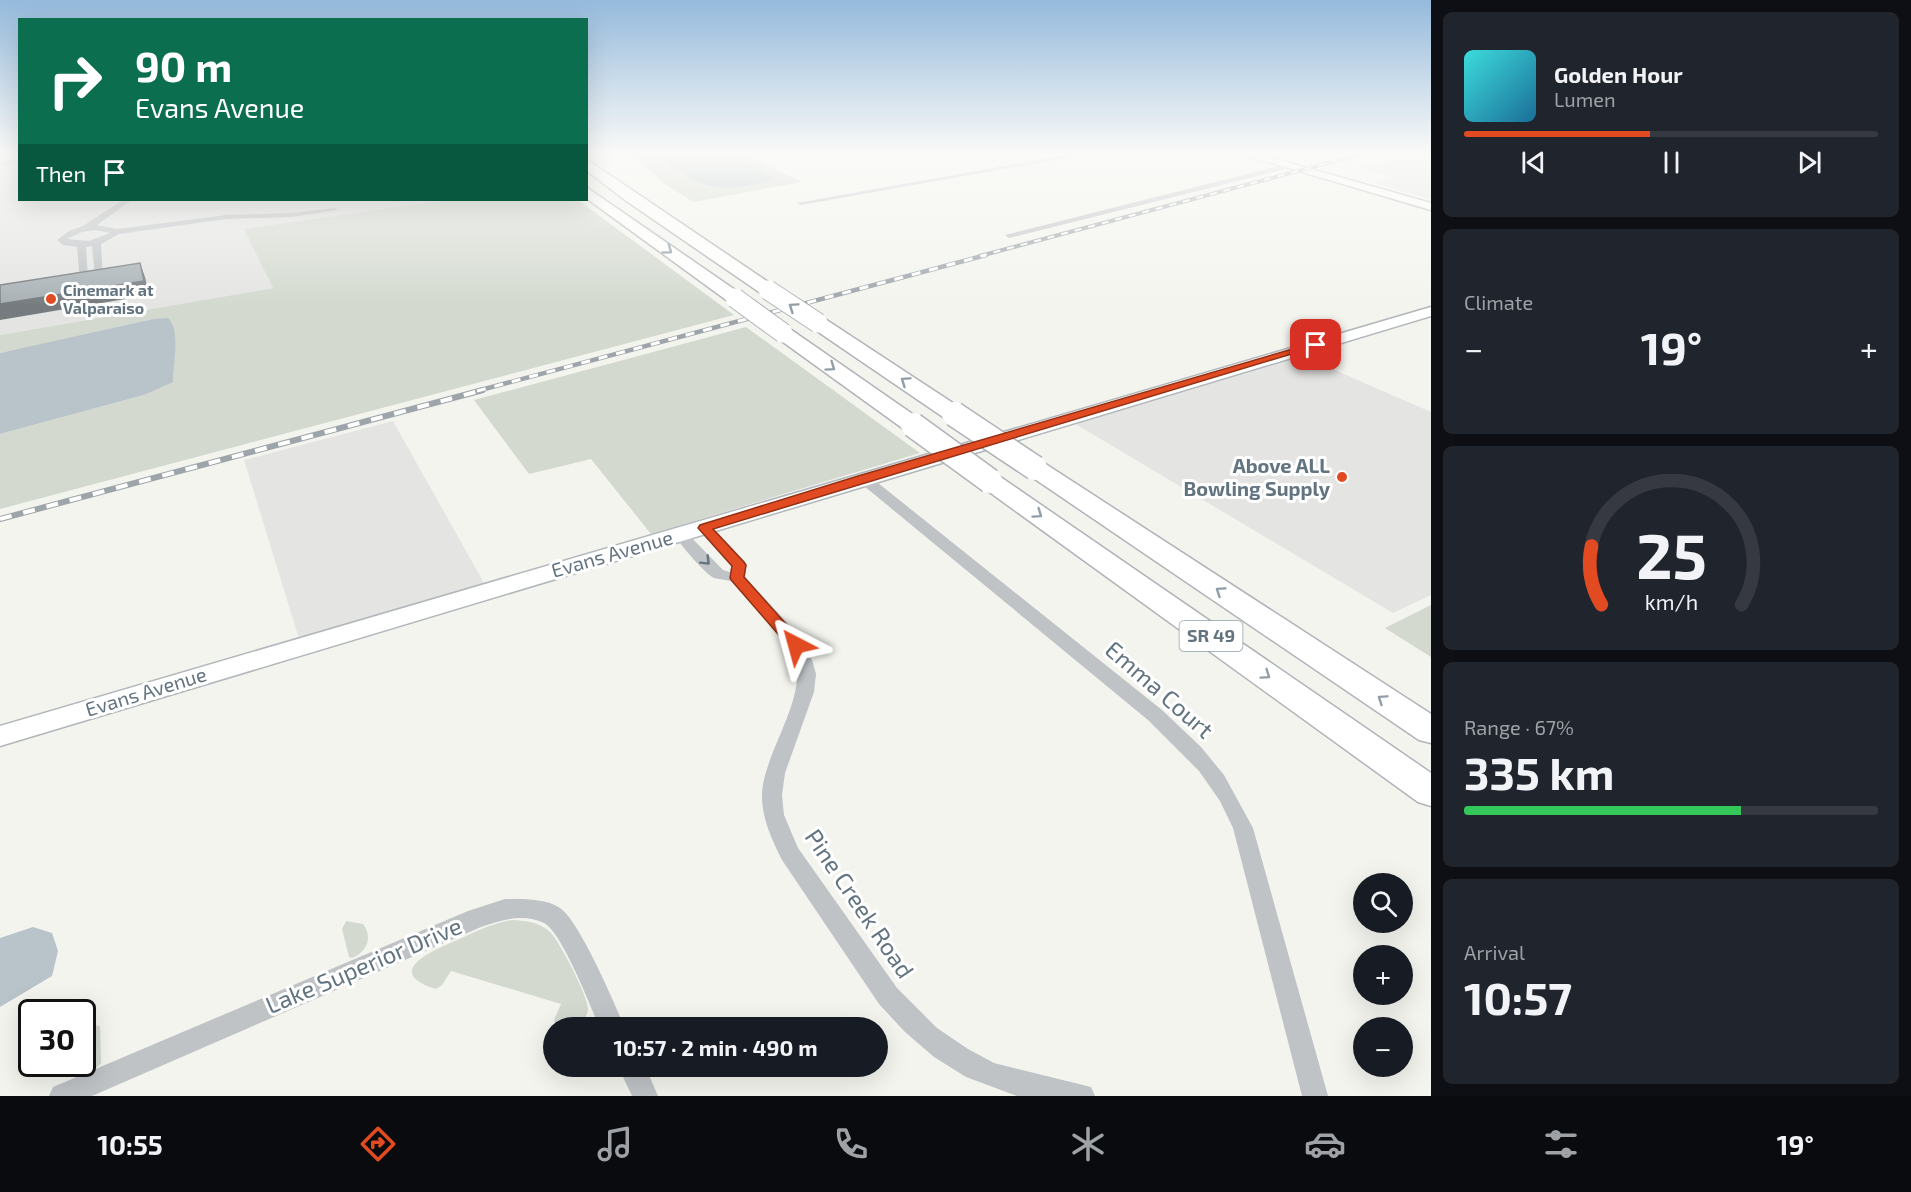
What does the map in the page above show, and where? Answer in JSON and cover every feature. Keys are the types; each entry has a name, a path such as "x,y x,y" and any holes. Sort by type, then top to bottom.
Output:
{"highway":[{"name":"SR 49","path":"603,203 1431,792"},
{"name":"SR 49","path":"641,203 1431,731"},
{"path":"645,203 658,216"}],"street":[{"path":"85,229 130,203"},
{"path":"101,228 131,203"},
{"path":"1009,235 1137,203"},
{"path":"116,232 109,238 96,242 81,244 61,240 68,234 85,229 101,228 116,232 226,216 286,215 334,210"},
{"path":"96,242 100,278"},
{"path":"81,244 83,280"},
{"name":"Evans Avenue","path":"0,736 1431,311"},
{"name":"Emma Court","path":"863,478 1155,715 1193,750 1219,781 1236,809 1243,828 1315,1096"},
{"name":"Pine Creek Road","path":"704,528 739,565 737,578"},
{"name":"Pine Creek Road","path":"681,535 718,574 737,578 796,645 807,674 805,692 776,773 772,795 774,815 780,835 790,854 888,996 906,1017 927,1035 949,1052 979,1070 1010,1081 1082,1096"},
{"name":"Lake Superior Drive","path":"62,1096 476,918 505,909 530,909 552,915 566,928 608,1017"},
{"path":"636,1077 645,1096"}],"shaded area":[{"path":"0,203 425,203 245,229 273,288 0,335"},
{"path":"425,203 582,203 734,315 0,509 0,434 144,395 173,381 173,368 24,348 0,353 0,335 273,288 244,229"},
{"path":"168,318 172,324 175,339 173,382 144,395 0,434 0,353 154,319"},
{"path":"746,327 920,453 651,534 591,459 529,474 474,400"},
{"path":"1298,354 1431,412 1431,595 1393,613 1072,422"},
{"path":"393,421 484,583 299,639 244,460"},
{"path":"1431,605 1431,657 1385,628"},
{"path":"514,920 528,922 549,931 578,981 587,1003 586,1017 555,1017 561,1004 451,971 442,985 436,989 413,976 412,969 425,956 499,923"},
{"path":"346,921 363,924 368,934 365,948 352,958 349,957 342,929"},
{"path":"33,927 52,933 58,951 52,976 0,1007 0,938"},
{"path":"96,1025 100,1026 101,1063 96,1067"}],"building":[{"path":"140,263 144,281 0,304 0,285"}],"railway":[{"path":"980,256 1178,203"},
{"path":"477,391 986,255"},
{"path":"0,519 483,390"}],"place":[{"name":"Cinemark at Valparaiso","path":"51,299"},
{"name":"Above ALL Bowling Supply","path":"1342,477"}],"route":[{"path":"796,645 737,578 739,565 704,528 863,478 1316,345"}]}
